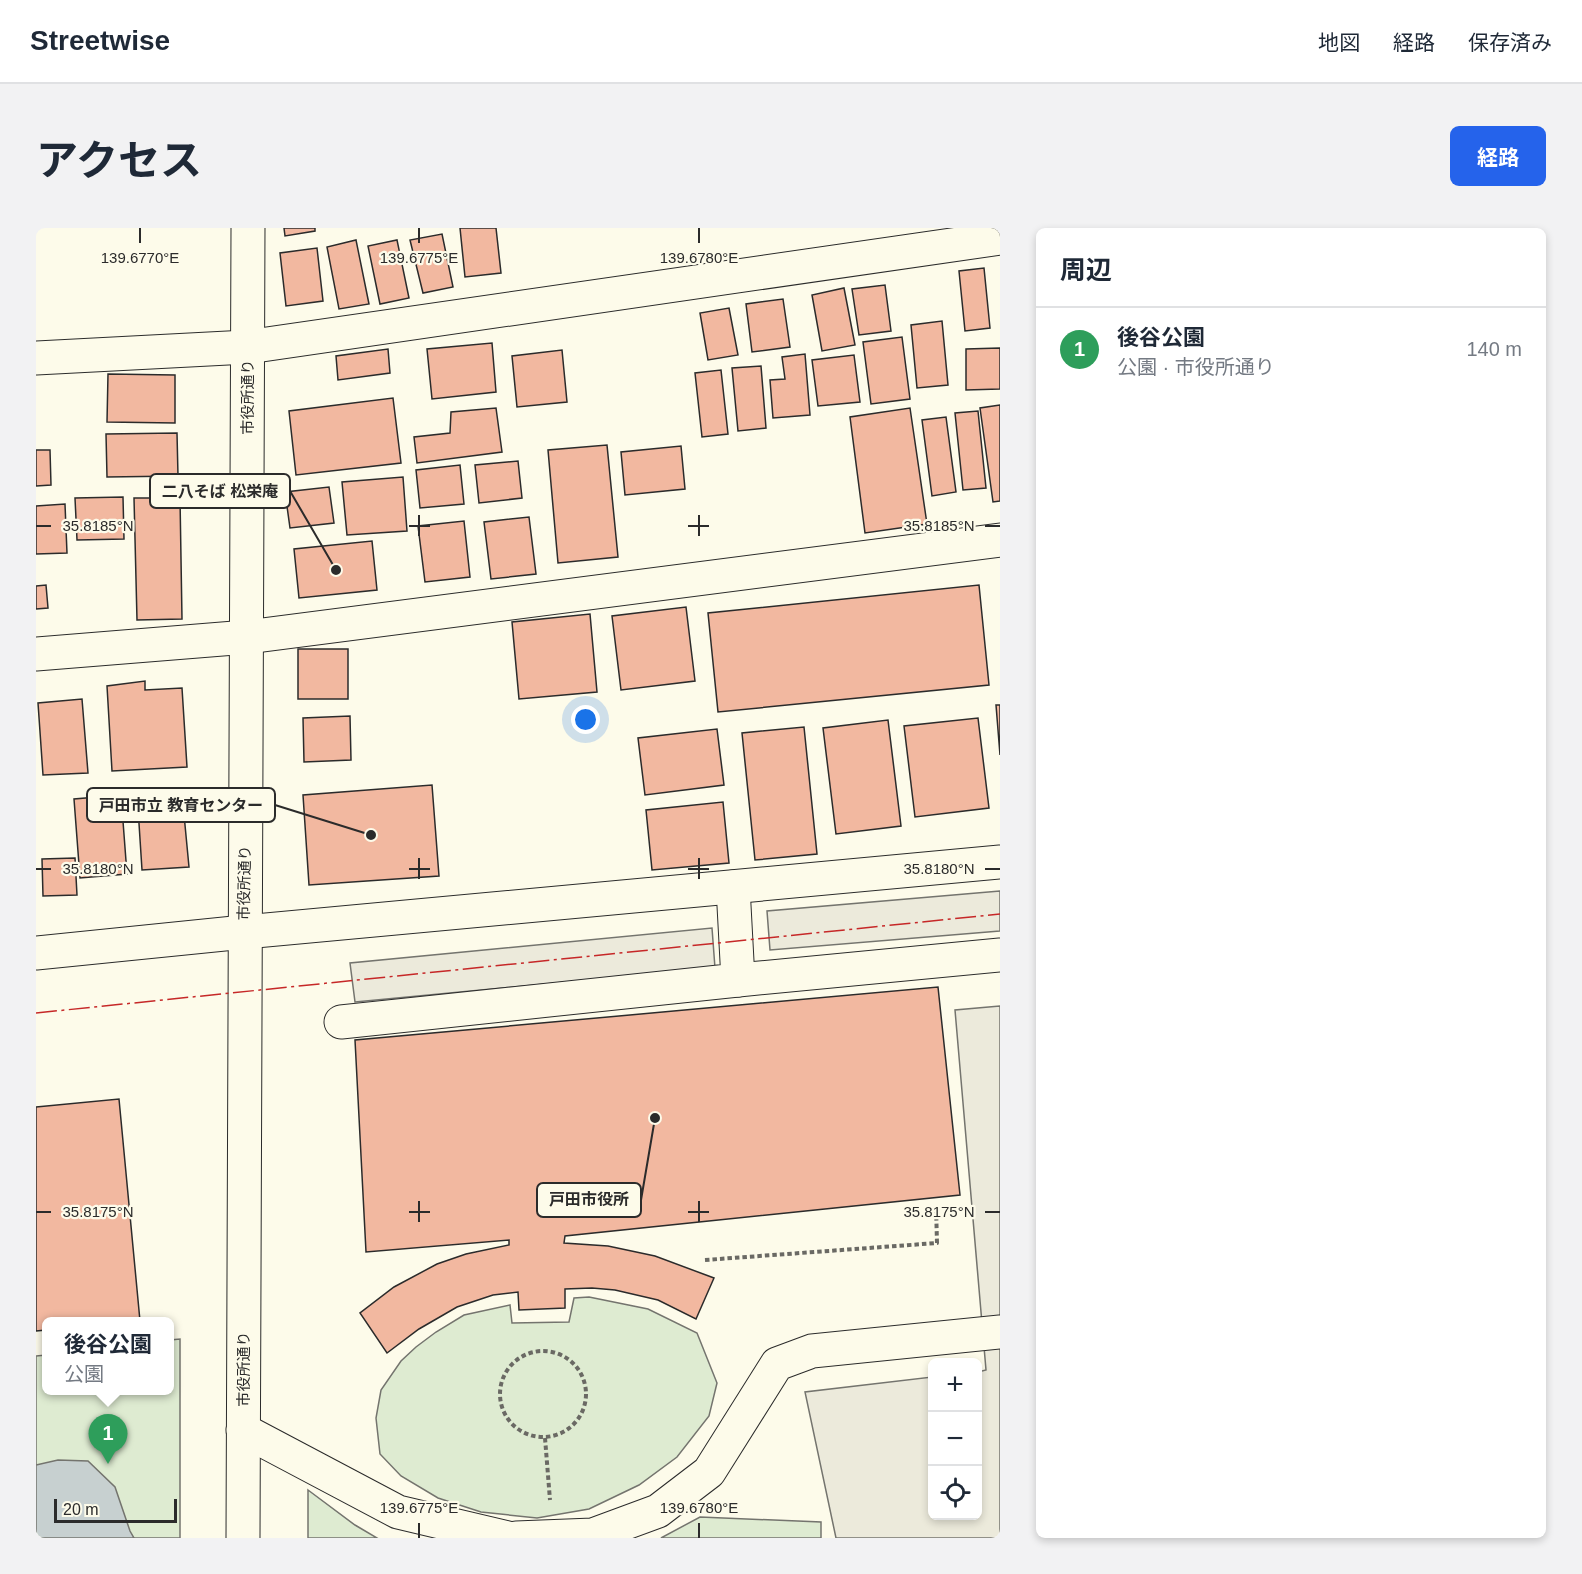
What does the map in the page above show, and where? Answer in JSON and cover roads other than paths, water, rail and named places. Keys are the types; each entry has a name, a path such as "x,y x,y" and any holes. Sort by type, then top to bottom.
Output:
{"street":[{"name":"市役所通り","path":"243,1538 248,228"},
{"path":"36,358 247,347 1000,238"},
{"path":"36,654 247,637 1000,540"},
{"path":"36,953 1000,862"},
{"path":"733,886 738,980"},
{"path":"341,1022 1000,955"},
{"path":"516,1538 592,1535 658,1511 709,1472 777,1364 812,1351 1000,1332"},
{"path":"243,1430 398,1512 508,1538"}],"place":[{"name":"二八そば 松栄庵","path":"336,570"},
{"name":"戸田市立 教育センター","path":"371,835"},
{"name":"戸田市役所","path":"655,1118"},
{"name":"後谷公園","path":"108,1464"}]}
